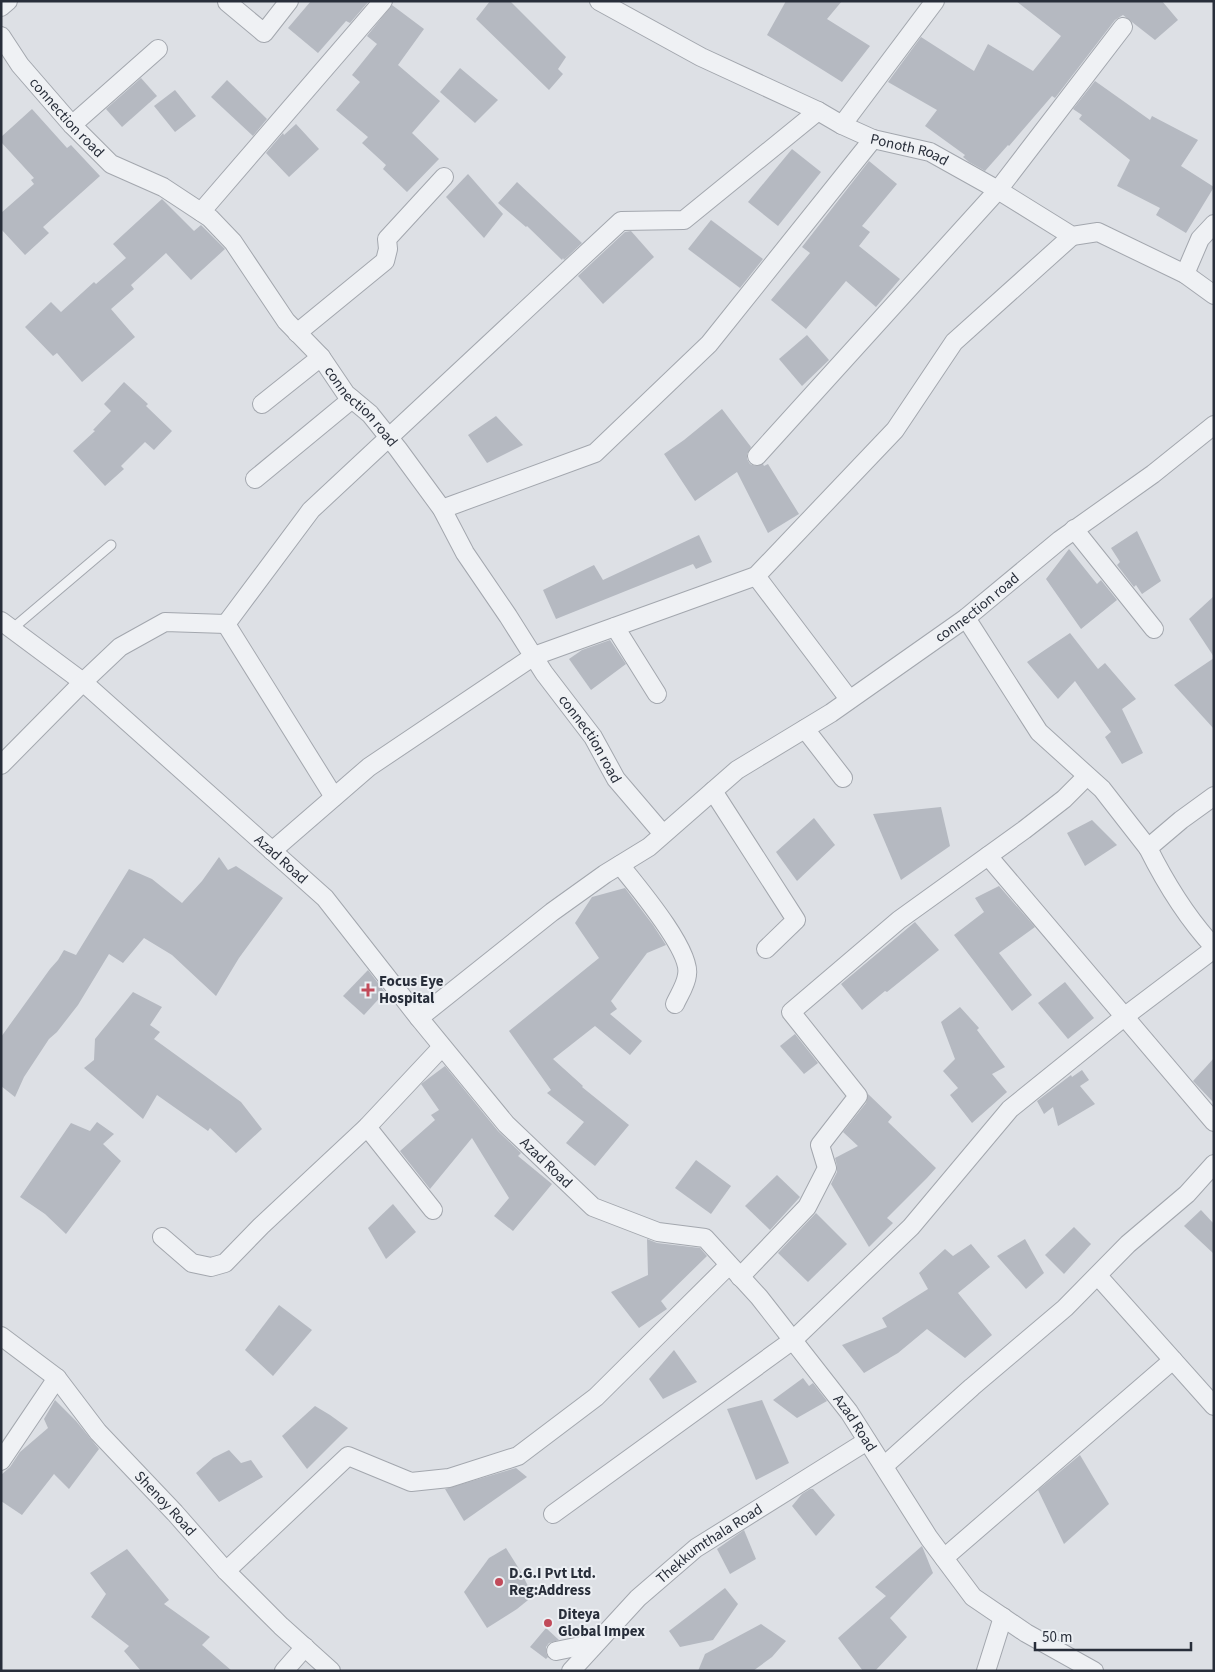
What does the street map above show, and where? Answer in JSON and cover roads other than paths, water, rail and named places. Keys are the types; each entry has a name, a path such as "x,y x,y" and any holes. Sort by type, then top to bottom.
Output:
{"street":[{"path":"1,7 8,1"},
{"path":"227,2 264,33 289,1"},
{"path":"201,212 383,1"},
{"name":"Ponoth Road","path":"599,1 700,57 818,111 842,125 873,138 930,152 998,190 1072,236"},
{"path":"842,125 935,1"},
{"path":"757,456 998,190 1123,26"},
{"name":"connection road","path":"1,36 20,66 72,125 111,164 163,187 210,218 234,242 286,321 321,357 346,394 370,414 442,509 465,553 544,673 593,737 616,779 662,834"},
{"path":"72,125 158,49"},
{"path":"226,624 310,510 621,221 684,220 818,111"},
{"path":"442,509 595,453 709,344 873,138"},
{"path":"297,333 385,261 388,248 387,238 444,177"},
{"path":"1185,274 1200,239 1214,224"},
{"path":"272,850 369,767 534,656 756,576 895,430 954,342 1072,236 1098,232 1185,274 1214,295"},
{"path":"262,404 321,357"},
{"path":"255,479 352,399"},
{"name":"connection road","path":"419,1018 552,912 605,874 649,847 738,770 805,729 966,618 1074,529 1153,474 1214,425"},
{"path":"1074,529 1154,629"},
{"path":"756,576 849,699"},
{"path":"553,1514 793,1340 911,1227 1010,1109 1124,1017 1214,948 1203,936 1164,880 1148,848 1102,789 1039,732 966,618"},
{"path":"1,765 120,647 165,622 226,624"},
{"path":"226,624 334,797"},
{"name":"Azad Road","path":"6,625 83,682 325,898 442,1047 506,1124 593,1207 658,1232 704,1238 759,1297 849,1412 929,1538 973,1597 1026,1633 1094,1671"},
{"path":"615,627 657,694"},
{"path":"805,729 844,778"},
{"path":"226,1571 348,1456 411,1482 450,1478 518,1456 596,1398 807,1208 827,1168 820,1144 858,1096 791,1012 899,920 1064,799 1087,776"},
{"path":"713,791 796,920 766,949"},
{"path":"1148,848 1181,820 1214,796"},
{"path":"988,856 1214,1122"},
{"path":"620,865 656,908 684,957 688,975 675,1004"},
{"path":"162,1237 192,1263 211,1267 225,1263 261,1226 367,1127 442,1047"},
{"path":"367,1127 433,1210"},
{"path":"884,1466 972,1387 1066,1308 1128,1244 1187,1194 1214,1164"},
{"path":"1098,1276 1214,1406"},
{"name":"Shenoy Road","path":"1,1336 57,1378 98,1432 175,1513 226,1571 331,1671"},
{"path":"944,1558 1172,1360"},
{"path":"1,1461 57,1378"},
{"name":"Thekkumthala Road","path":"571,1671 638,1598 696,1548 868,1440"},
{"path":"986,1671 1002,1617"},
{"path":"556,1651 595,1643"},
{"path":"284,1671 305,1647"}],"lane":[{"path":"6,625 111,545"}],"place":[{"name":"Focus Eye Hospital","path":"368,990"},
{"name":"D.G.I Pvt Ltd. Reg:Address","path":"499,1582"},
{"name":"Diteya Global Impex","path":"548,1623"}]}
